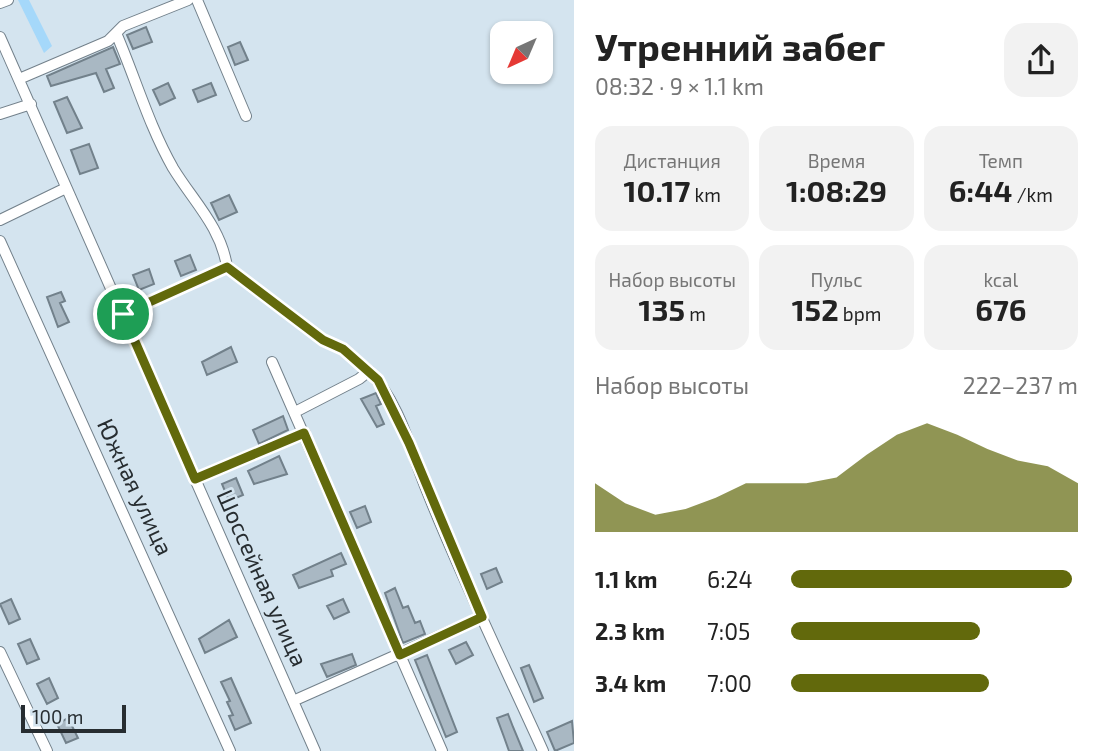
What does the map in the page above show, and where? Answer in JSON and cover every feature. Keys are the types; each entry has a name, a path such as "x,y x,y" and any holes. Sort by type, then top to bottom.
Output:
{"street":[{"path":"0,3 8,0"},
{"path":"19,79 108,41 123,26 188,0"},
{"path":"197,0 246,116"},
{"path":"116,33 173,167 207,215 225,252 227,267 323,340 343,349 378,380 394,410 482,617 543,751"},
{"name":"Шоссейная улица","path":"0,37 315,751"},
{"path":"0,114 31,104"},
{"path":"0,220 66,188"},
{"name":"Южная улица","path":"0,241 230,751"},
{"path":"123,314 227,267"},
{"path":"272,362 442,751"},
{"path":"295,412 369,371"},
{"path":"195,479 304,433"},
{"path":"293,701 482,617"},
{"path":"0,652 47,751"}],"shaded area":[{"path":"18,0 29,0 52,46 44,53"}],"building":[{"path":"146,27 152,42 133,49 127,35"},
{"path":"240,42 248,60 235,65 228,47"},
{"path":"113,47 120,64 106,69 114,88 104,92 96,73 51,86 47,76"},
{"path":"168,83 175,98 160,105 153,90"},
{"path":"211,83 216,95 198,102 193,90"},
{"path":"67,97 82,128 67,133 54,102"},
{"path":"89,144 98,168 80,174 71,150"},
{"path":"229,195 237,212 219,220 211,203"},
{"path":"190,255 196,270 181,276 175,261"},
{"path":"149,269 154,284 139,290 133,275"},
{"path":"61,292 65,301 60,303 69,322 58,327 47,297"},
{"path":"231,347 237,362 207,375 202,362"},
{"path":"376,393 381,404 376,406 384,424 377,427 361,399"},
{"path":"283,416 288,430 259,444 253,430"},
{"path":"279,456 287,474 254,484 248,471"},
{"path":"236,478 243,495 229,501 222,484"},
{"path":"365,506 371,522 357,528 350,512"},
{"path":"341,553 346,564 331,570 333,576 299,588 293,575"},
{"path":"496,568 502,582 487,589 481,574"},
{"path":"395,588 403,608 408,606 415,623 420,621 425,634 403,643 385,593"},
{"path":"11,599 20,619 9,624 0,604"},
{"path":"343,599 349,612 334,619 327,606"},
{"path":"229,620 237,637 205,653 199,639"},
{"path":"30,639 39,659 27,664 18,644"},
{"path":"466,642 473,655 456,664 449,650"},
{"path":"352,654 356,665 327,677 321,664"},
{"path":"427,655 457,732 446,737 415,660"},
{"path":"529,665 543,698 534,702 521,668"},
{"path":"49,678 58,698 47,704 37,684"},
{"path":"231,678 251,723 235,730 229,716 233,715 227,702 230,701 221,682"},
{"path":"508,714 523,751 509,751 497,718"},
{"path":"68,718 78,738 66,743 57,724"},
{"path":"572,721 574,743 555,751 547,732"}],"route":[{"path":"227,267 323,340 343,349 378,380 394,410 482,617 400,655 304,433 195,479 123,314 227,267"}]}
